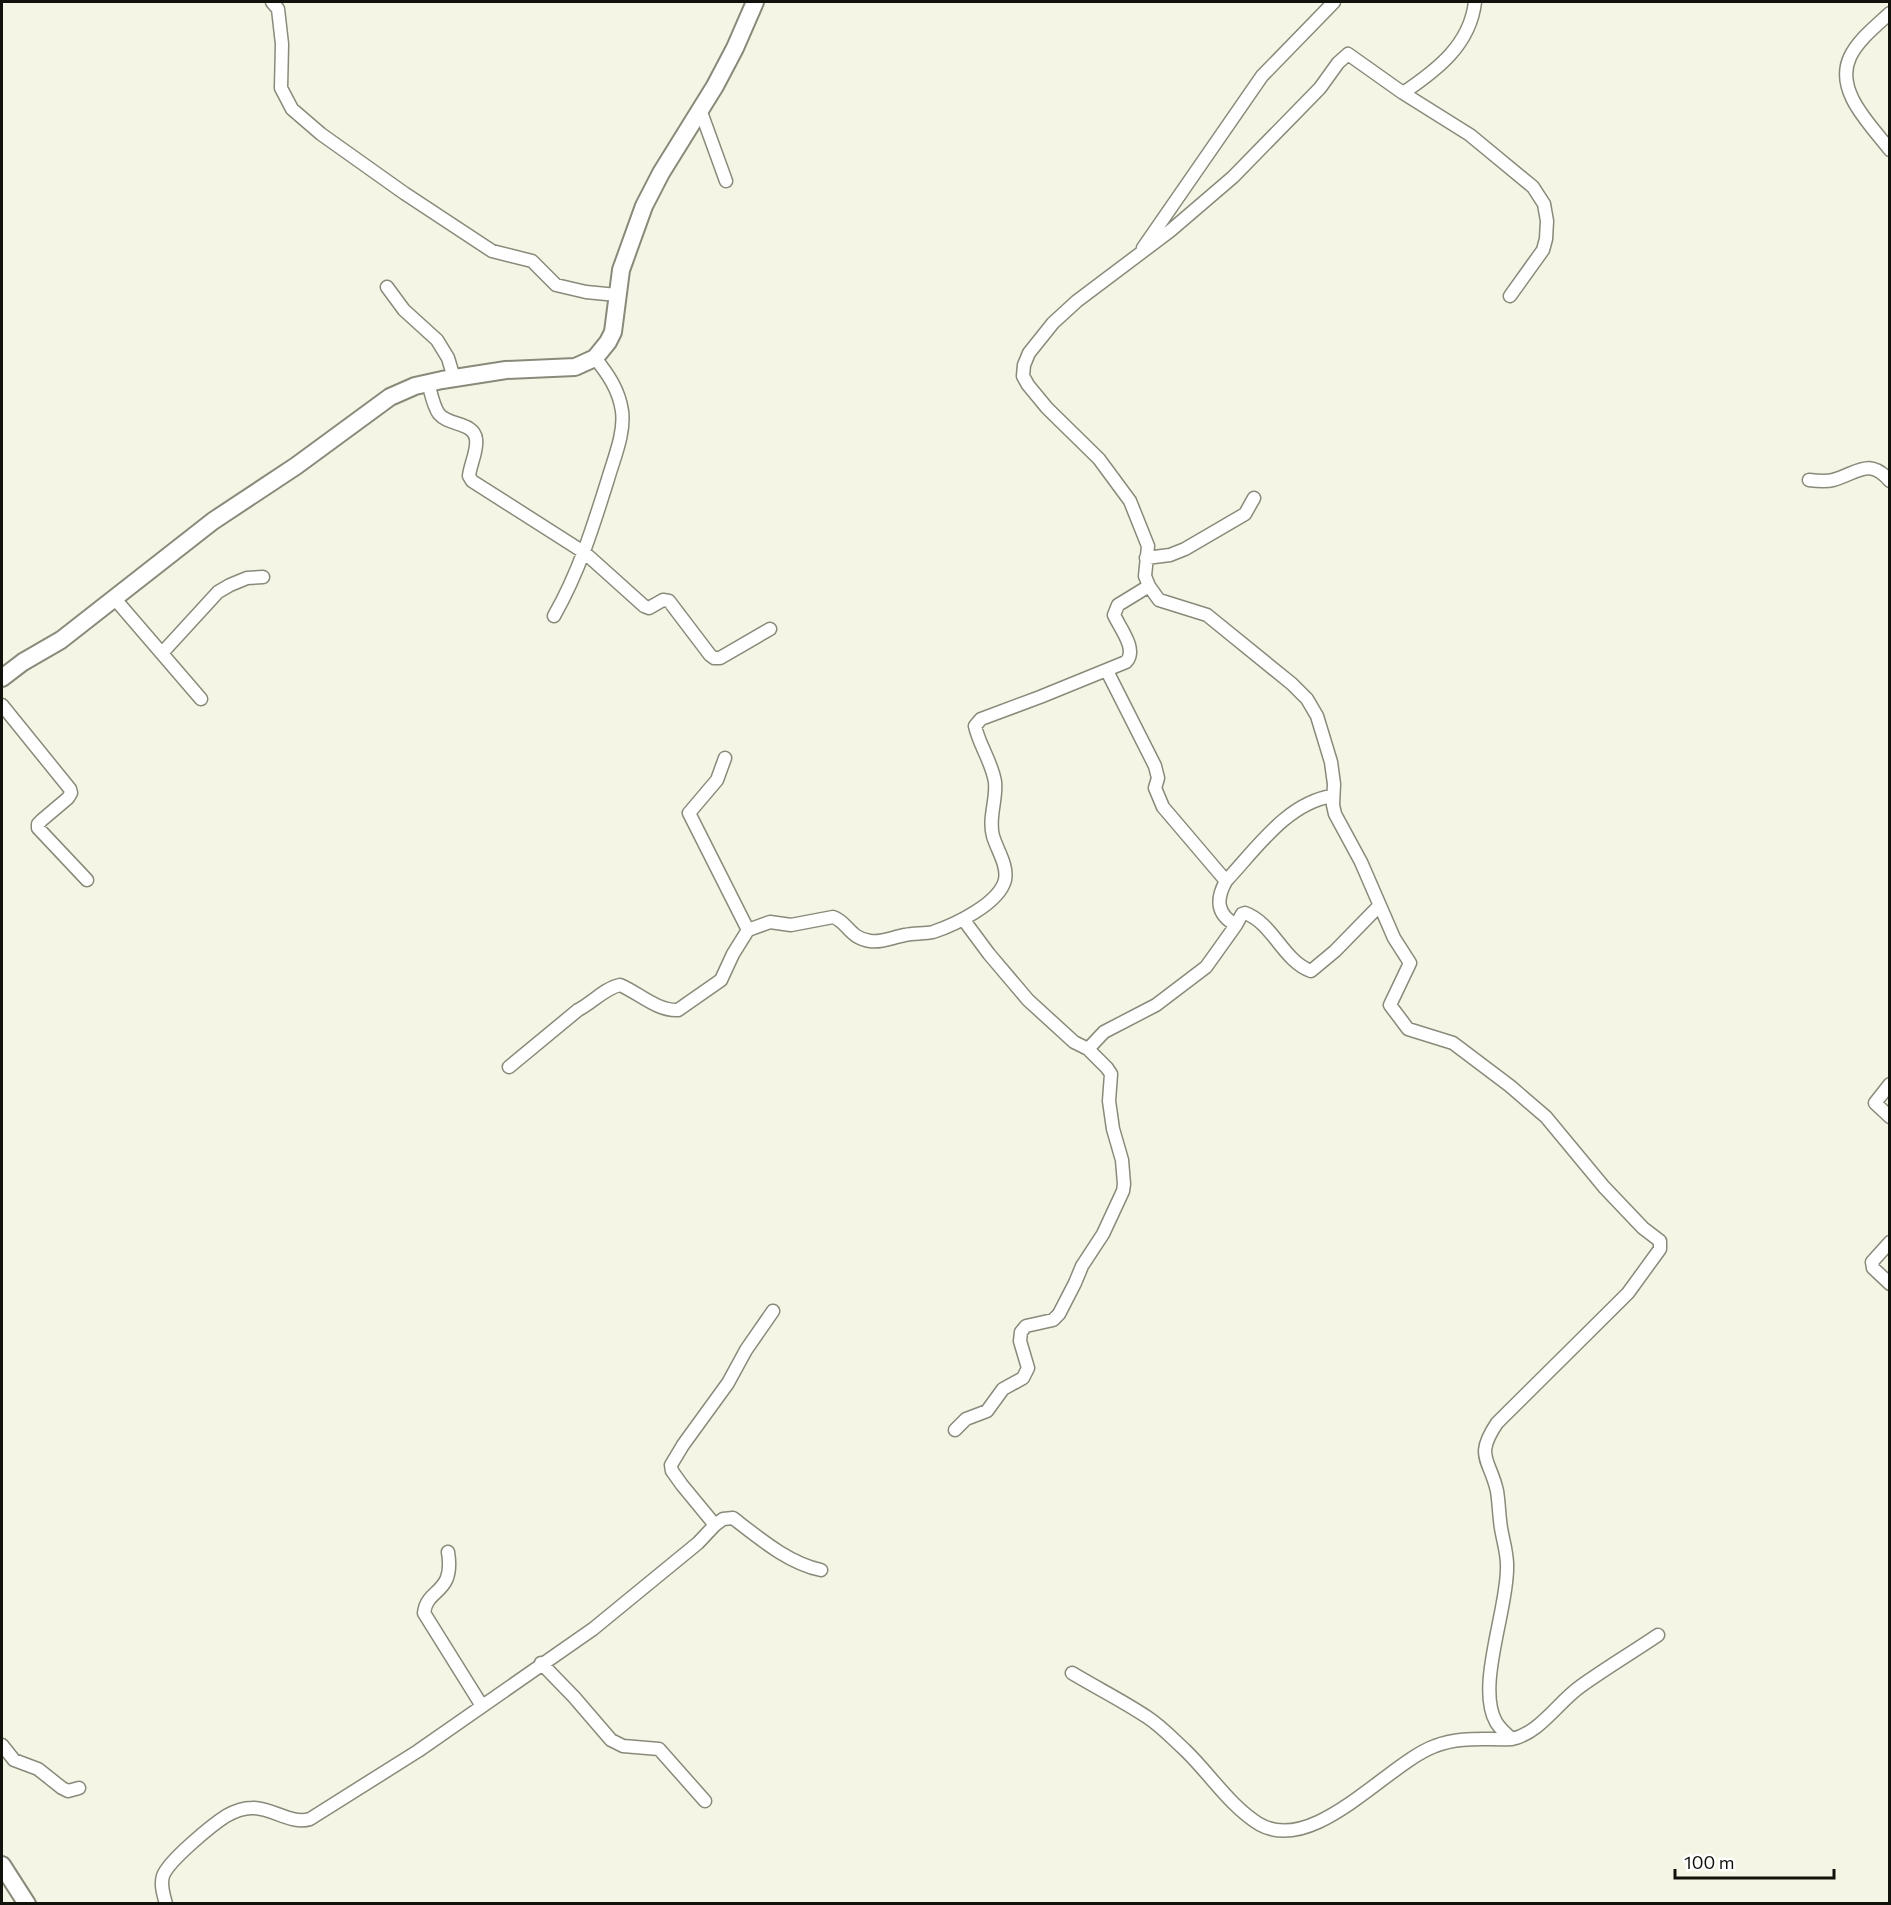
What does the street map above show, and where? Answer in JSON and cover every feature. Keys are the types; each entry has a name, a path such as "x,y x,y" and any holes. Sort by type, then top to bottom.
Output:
{"street":[{"path":"272,2 278,9 282,44 281,88 292,109 321,134 404,194 492,251 532,261 556,285 586,292 617,295"},
{"path":"2,678 23,662 61,640 213,521 296,466 390,397 403,390 454,378 515,369 575,367 595,358 613,332 621,270 644,206 661,173 732,54 755,2"},
{"path":"1135,259 1262,76 1334,2"},
{"path":"1403,93 1424,79 1457,47 1467,33 1475,2"},
{"path":"1890,13 1860,43 1850,57 1845,74 1850,97 1890,150"},
{"path":"1510,296 1543,250 1546,239 1547,221 1544,204 1533,187 1470,135 1347,54 1320,88 1247,164 1189,216 1077,301 1053,323 1029,353 1024,364 1023,375 1028,386 1047,408 1099,459 1130,501 1148,546 1145,576 1149,586 1160,600 1207,615 1292,684 1307,699 1317,716 1332,762 1334,784 1332,796 1335,814 1361,862 1394,938 1410,963 1390,1005 1408,1029 1453,1043 1510,1086 1546,1117 1604,1187 1639,1224 1660,1241 1661,1245 1649,1266 1628,1293 1497,1424 1485,1446 1485,1460 1497,1491 1508,1568 1503,1612 1492,1657 1490,1703 1496,1721 1512,1739"},
{"path":"700,111 726,182"},
{"path":"387,286 404,310 437,340 448,358 454,378"},
{"path":"554,616 571,587 585,553 619,445 623,413 617,390 595,358"},
{"path":"428,383 438,413 445,420 464,426 475,435 477,443 469,476 472,481 585,553 644,606 649,608 663,600 669,601 705,650 714,658 720,658 770,629"},
{"path":"1809,480 1832,480 1868,468 1879,470 1890,481"},
{"path":"1146,558 1170,555 1185,549 1245,514 1254,498"},
{"path":"163,652 218,592 247,578 263,577"},
{"path":"509,1067 578,1010 590,1004 613,986 620,985 661,1008 678,1010 721,980 740,941 748,930 770,922 791,925 833,917 838,918 850,933 859,939 880,942 904,935 930,933 963,919 987,904 1002,887 1005,877 1002,860 992,834 991,812 995,782 975,726 981,719 1107,671 1130,658 1131,650 1114,615 1115,610 1118,605 1149,586"},
{"path":"115,599 163,652 201,699"},
{"path":"1107,671 1155,766 1158,778 1155,788 1163,807 1226,881"},
{"path":"2,705 70,789 71,793 68,798 38,824 39,828 87,880"},
{"path":"725,758 717,780 689,813 748,930"},
{"path":"1236,925 1221,914 1218,905 1221,890 1226,881 1280,824 1306,804 1319,798 1332,796"},
{"path":"1088,1049 1104,1032 1156,1005 1206,967 1242,914 1256,918 1295,960 1311,971 1335,951 1379,906"},
{"path":"955,1430 966,1419 987,1411 1005,1387 1018,1381 1027,1372 1028,1368 1020,1341 1023,1328 1053,1320 1059,1314 1082,1266 1103,1234 1124,1184 1122,1160 1113,1130 1109,1101 1110,1074 1107,1068 1088,1049 1074,1042 1028,1000 963,919"},
{"path":"1890,1084 1875,1102 1890,1117"},
{"path":"1890,1242 1872,1263 1873,1268 1890,1284"},
{"path":"716,1525 682,1485 672,1471 671,1465 728,1383 746,1350 772,1311"},
{"path":"166,1904 162,1878 169,1866 199,1837 227,1816 241,1809 260,1808 304,1821 310,1819 418,1751 593,1629 698,1543 723,1519 733,1518 797,1562 808,1568 821,1570"},
{"path":"448,1552 450,1574 447,1582 427,1604 424,1613 482,1706"},
{"path":"1072,1673 1149,1718 1186,1751 1216,1786 1244,1812 1260,1824 1276,1830 1298,1828 1341,1809 1420,1753 1436,1745 1461,1739 1512,1739 1530,1731 1578,1687 1658,1635"},
{"path":"542,1664 611,1740 623,1746 659,1749 705,1801"},
{"path":"2,1745 14,1760 38,1769 62,1788 68,1791 79,1788"},
{"path":"2,1865 27,1904"}]}
